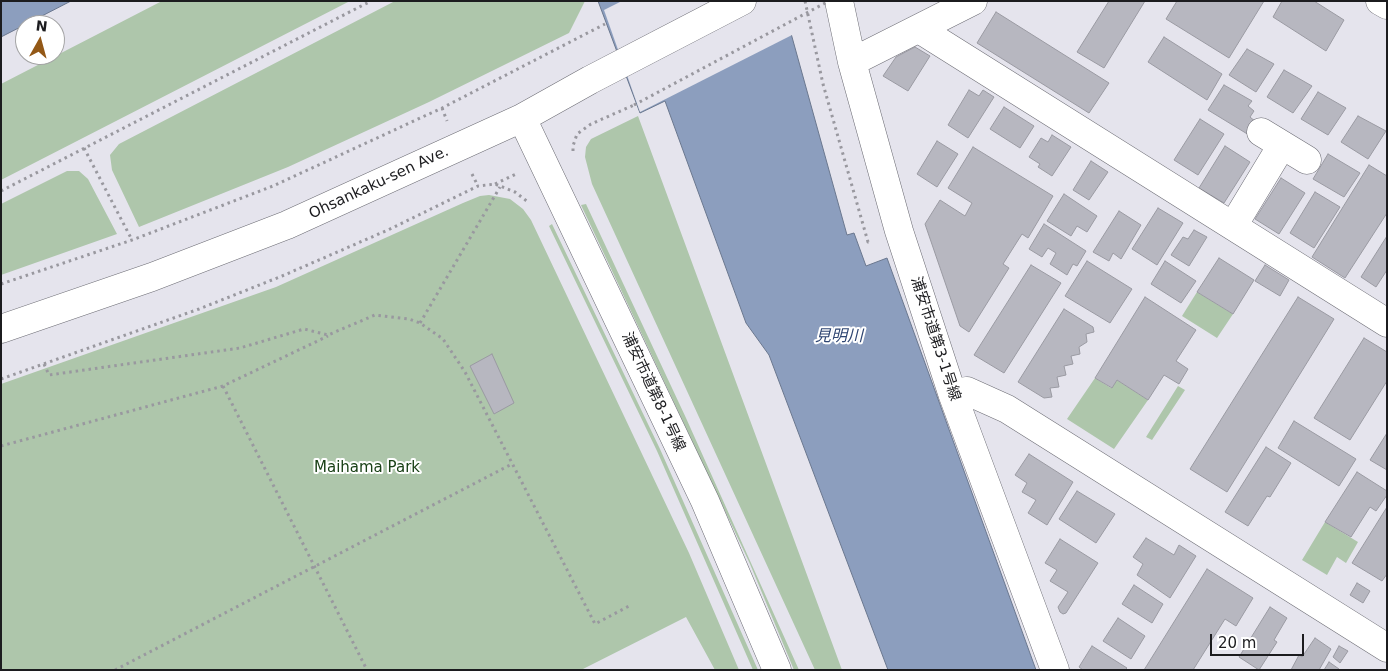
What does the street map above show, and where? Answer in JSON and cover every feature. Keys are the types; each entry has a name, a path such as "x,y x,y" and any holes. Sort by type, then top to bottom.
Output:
{"street":[{"name":"Ohsankaku-sen Ave.","path":"1,329 152,277 287,225 522,118 742,1"},
{"name":"浦安市道第3-1号線","path":"839,1 852,62 899,231 952,393 1055,670"},
{"path":"852,62 973,1"},
{"path":"1380,1 1387,6"},
{"path":"919,29 1387,323"},
{"name":"浦安市道第8-1号線","path":"522,118 700,492 777,670"},
{"path":"1233,226 1271,139 1307,160"},
{"path":"952,393 968,391 1007,409 1387,648"}],"path":[{"path":"1,191 371,1"},
{"path":"634,105 829,1"},
{"path":"1,284 132,240 281,182 442,108 605,24"},
{"path":"84,148 132,240"},
{"path":"1,379 199,309 282,276 388,230 478,186 495,184 515,192 527,201 532,208"},
{"path":"420,323 500,187"},
{"path":"1,446 223,386 328,335 375,315 409,319 420,323 443,339 465,372 595,624 631,605"},
{"path":"44,364 49,375 240,348 304,329 328,335"},
{"path":"223,386 366,670"},
{"path":"115,670 512,464"}],"green space":[{"path":"162,1 350,1 1,180 1,84 38,65 65,65 65,51"},
{"path":"395,1 585,1 569,33 429,102 288,167 139,227 112,170 110,155 119,144"},
{"path":"638,116 842,670 815,670 592,184 585,157 586,147 591,139"},
{"path":"67,171 79,171 88,179 117,234 1,275 1,204"},
{"name":"Maihama Park","path":"489,195 510,199 523,209 531,220 689,553 739,670 715,670 686,617 581,670 1,670 1,384 276,287 463,203 480,196"},
{"path":"586,204 686,418 799,670 794,670 750,564 581,205"},
{"path":"552,224 660,449 758,670 753,670 657,451 549,226"},
{"path":"1197,292 1233,314 1217,338 1182,316"},
{"path":"1095,378 1111,388 1117,380 1148,400 1114,449 1067,419"},
{"path":"1178,386 1185,390 1152,440 1146,437"},
{"path":"1325,522 1358,542 1346,563 1337,557 1327,575 1302,560"}],"water":[{"path":"1,1 71,1 44,15 15,15 15,30 1,37"},
{"name":"見明川","path":"598,1 782,1 847,235 854,233 866,266 887,258 1036,670 888,670 769,355 746,323 665,101 640,113"}],"pier":[{"path":"622,1 785,1 794,34 640,112 604,10"}],"building":[{"path":"1109,1 1145,1 1104,68 1077,52"},
{"path":"1177,1 1264,1 1229,58 1166,19"},
{"path":"1282,1 1314,1 1344,20 1326,51 1273,17"},
{"path":"996,12 1109,83 1089,113 977,43"},
{"path":"1164,37 1222,74 1207,100 1148,62"},
{"path":"915,47 930,56 908,91 883,76 896,57"},
{"path":"1247,49 1274,64 1256,92 1229,75"},
{"path":"1284,70 1312,86 1293,113 1267,97"},
{"path":"1224,85 1252,101 1248,106 1254,111 1250,117 1256,122 1249,135 1208,110"},
{"path":"969,90 979,96 983,90 994,97 968,138 948,125"},
{"path":"1318,92 1346,108 1328,135 1301,119"},
{"path":"1004,107 1034,126 1020,148 990,129"},
{"path":"1358,116 1386,131 1368,159 1341,142"},
{"path":"1200,119 1224,134 1198,175 1174,160"},
{"path":"1052,135 1071,147 1052,176 1038,167 1040,164 1029,157 1041,138 1048,142"},
{"path":"937,141 958,154 937,187 917,174"},
{"path":"1225,146 1250,162 1224,203 1199,188"},
{"path":"973,147 1053,196 1028,238 1022,234 1003,264 1009,268 969,332 960,326 925,224 940,200 965,216 972,203 948,188"},
{"path":"1328,154 1360,173 1344,197 1313,179"},
{"path":"1091,161 1108,172 1089,200 1073,190"},
{"path":"1369,165 1387,176 1387,213 1345,278 1312,257"},
{"path":"1281,178 1305,193 1279,234 1255,219"},
{"path":"1315,192 1340,207 1314,248 1290,233"},
{"path":"1064,194 1097,216 1087,232 1077,226 1071,236 1047,221"},
{"path":"1158,208 1183,223 1157,265 1132,249"},
{"path":"1119,211 1141,225 1121,259 1113,253 1109,261 1093,252"},
{"path":"1044,224 1086,251 1077,266 1073,264 1067,275 1050,264 1056,253 1048,248 1042,257 1029,249"},
{"path":"1194,230 1207,237 1189,266 1171,255 1183,237 1188,239"},
{"path":"1387,236 1387,270 1376,287 1361,277"},
{"path":"1219,258 1254,280 1233,314 1197,292"},
{"path":"1087,261 1132,289 1110,323 1065,296"},
{"path":"1165,261 1196,281 1181,303 1151,284"},
{"path":"1031,265 1061,283 1004,373 974,355"},
{"path":"1265,265 1289,280 1280,296 1255,281"},
{"path":"1145,297 1196,330 1176,361 1188,369 1179,384 1164,375 1148,400 1117,380 1112,388 1095,378"},
{"path":"1298,297 1334,319 1227,492 1190,469"},
{"path":"1064,309 1093,327 1094,332 1086,334 1087,342 1079,347 1080,354 1071,356 1073,364 1064,366 1066,375 1057,377 1059,387 1050,388 1052,397 1044,398 1018,382"},
{"path":"1364,338 1387,352 1387,381 1350,440 1314,418"},
{"path":"492,354 514,403 494,414 470,366"},
{"path":"1294,421 1356,459 1339,486 1278,448"},
{"path":"1387,433 1387,470 1370,460"},
{"path":"1266,447 1291,463 1270,497 1267,496 1248,526 1225,512"},
{"path":"1029,454 1073,482 1047,525 1028,513 1036,500 1022,492 1027,483 1015,475"},
{"path":"1357,472 1387,491 1387,495 1376,511 1370,507 1351,537 1325,522"},
{"path":"1077,491 1115,514 1096,543 1059,519"},
{"path":"1387,507 1387,574 1382,581 1352,563"},
{"path":"1146,538 1174,555 1179,545 1196,556 1170,598 1137,575 1143,564 1133,557"},
{"path":"1060,539 1098,563 1066,613 1063,614 1058,607 1068,592 1050,581 1057,570 1045,563"},
{"path":"1207,569 1253,598 1236,626 1225,619 1193,670 1144,670"},
{"path":"1357,583 1370,591 1363,603 1350,595"},
{"path":"1134,585 1163,604 1152,623 1122,604"},
{"path":"1270,607 1287,618 1274,640 1277,642 1259,670 1239,657"},
{"path":"1118,618 1145,636 1131,659 1103,641"},
{"path":"1315,638 1331,649 1319,670 1291,670 1299,655 1302,657"},
{"path":"1092,646 1127,668 1125,670 1083,670 1079,667"},
{"path":"1339,646 1348,651 1340,663 1333,657"},
{"path":"1329,662 1339,669 1339,670 1324,670"}]}
